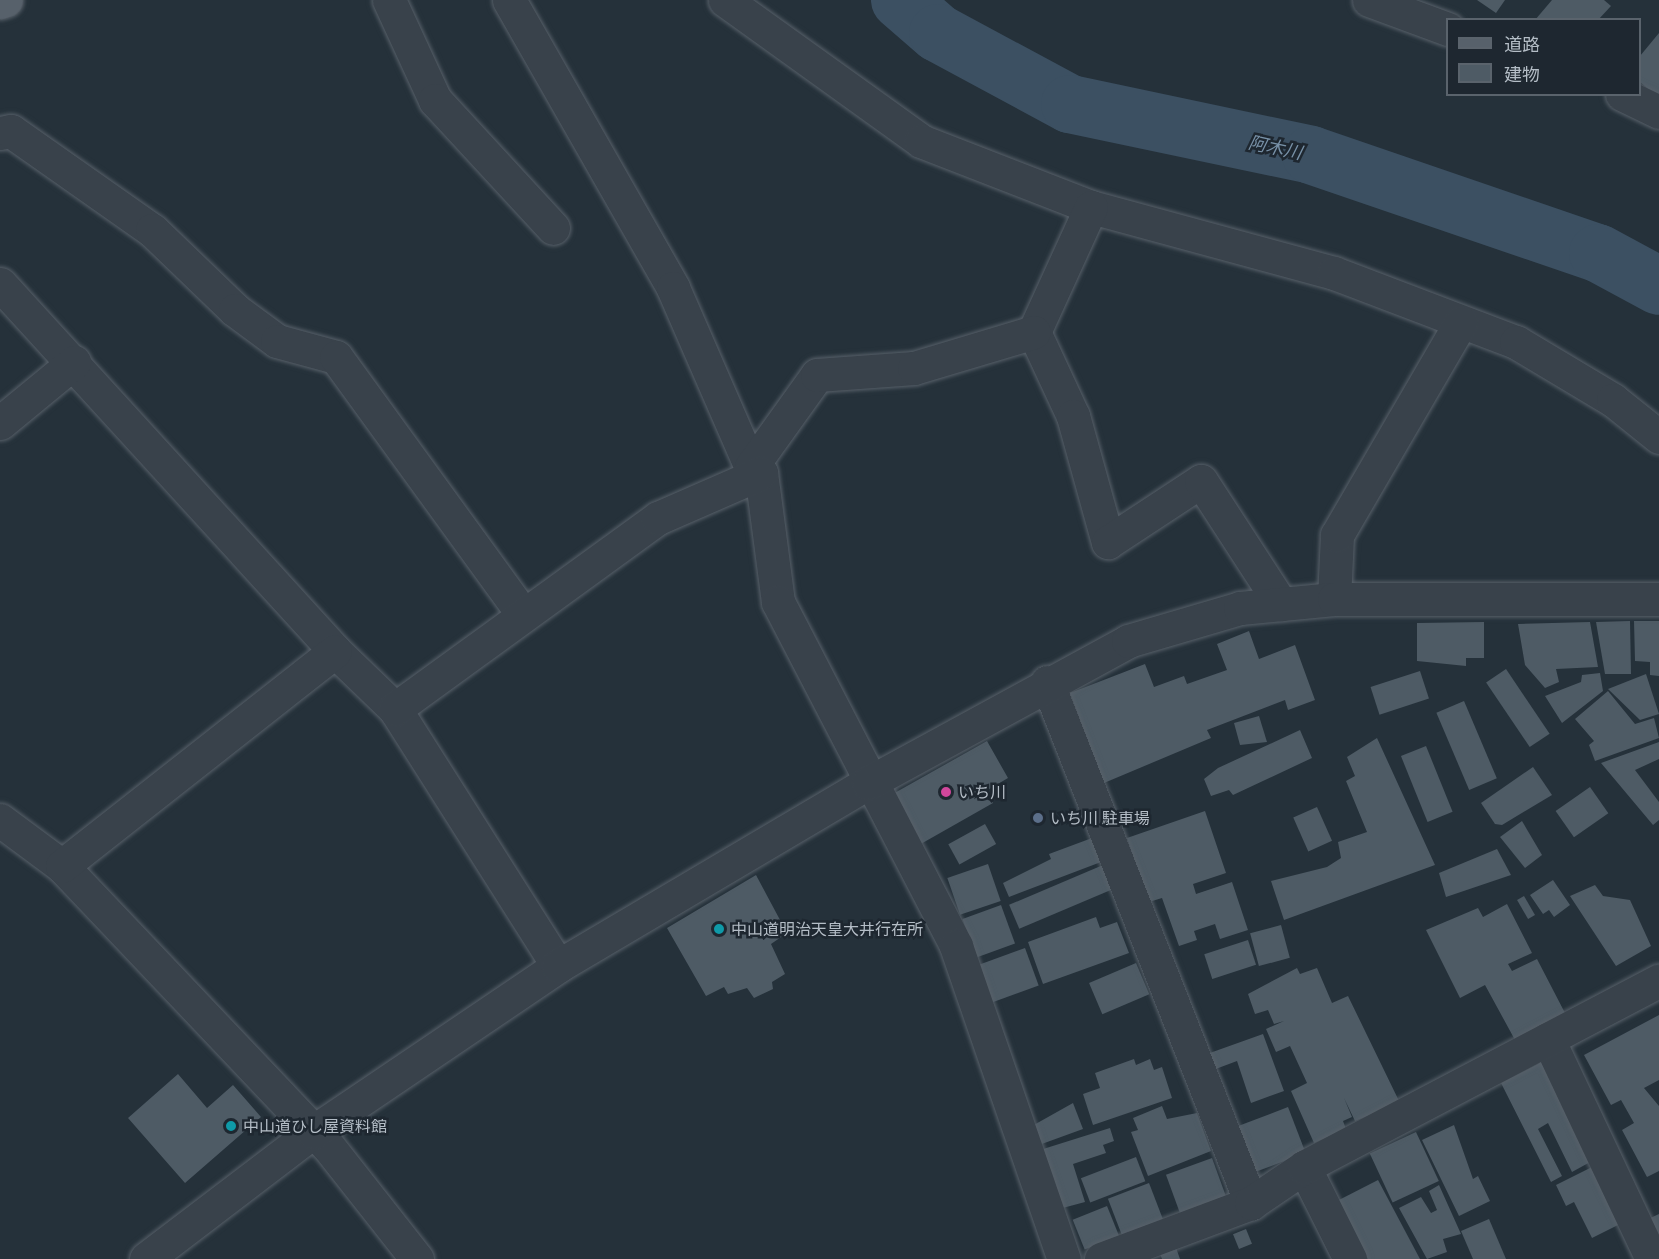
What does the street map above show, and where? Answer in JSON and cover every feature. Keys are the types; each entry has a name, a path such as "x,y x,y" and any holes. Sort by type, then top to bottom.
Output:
{"main road":[{"path":"0,2 6,0"}],"street":[{"path":"389,0 435,100 553,228"},
{"path":"509,0 673,288 756,470 778,602 868,783 956,946 1064,1259"},
{"path":"725,0 921,141 1090,207 1334,273 1516,342 1613,399 1659,437"},
{"path":"1370,0 1446,28"},
{"path":"1626,96 1659,112"},
{"path":"0,133 11,131 152,230 235,310 277,341 336,357 522,613"},
{"path":"1090,207 1034,332 1073,416 1108,542 1201,481 1281,604"},
{"path":"0,284 74,362 334,651 395,709 558,966"},
{"path":"1334,599 1337,535 1461,322"},
{"path":"395,709 522,613 658,518 756,470 817,375 914,368 1034,332"},
{"path":"0,423 74,362"},
{"path":"146,1259 313,1132 558,966 868,783 1047,682 1128,641 1189,619 1281,604 1334,599 1659,599"},
{"path":"62,866 334,651"},
{"path":"1047,682 1251,1203"},
{"path":"0,819 62,866 313,1132 417,1259"},
{"path":"1101,1259 1251,1203 1304,1167 1659,981"},
{"path":"1548,1038 1645,1252"},
{"path":"1304,1167 1350,1259"}],"building":[{"path":"1477,0 1505,0 1496,13"},
{"path":"1552,0 1604,0 1611,6 1600,18 1537,18"},
{"path":"1659,33 1659,98 1641,83 1641,55"},
{"path":"1630,621 1631,674 1605,674 1596,622"},
{"path":"1634,621 1659,621 1659,676 1650,675 1650,662 1635,661"},
{"path":"1484,622 1484,658 1466,658 1466,666 1417,661 1417,623"},
{"path":"1590,622 1598,667 1556,669 1559,682 1545,688 1525,665 1518,624"},
{"path":"1249,631 1259,659 1295,645 1315,700 1288,710 1285,700 1207,730 1211,738 1104,783 1070,693 1145,664 1154,687 1184,676 1187,684 1227,670 1217,644"},
{"path":"1506,669 1550,734 1530,747 1486,682"},
{"path":"1420,671 1429,699 1380,715 1371,687"},
{"path":"1600,673 1603,691 1562,723 1545,696 1581,682 1582,675"},
{"path":"1646,674 1659,714 1640,720 1608,689"},
{"path":"1608,691 1635,724 1654,718 1659,738 1595,761 1589,745 1594,741 1575,719"},
{"path":"1464,701 1497,778 1469,790 1436,713"},
{"path":"1259,716 1267,742 1240,745 1234,723"},
{"path":"1300,730 1312,758 1233,795 1229,790 1211,796 1204,779 1218,768"},
{"path":"1377,738 1435,865 1284,920 1271,881 1327,867 1341,858 1338,842 1367,832 1346,781 1355,776 1347,757"},
{"path":"987,741 1008,778 986,791 993,803 919,845 891,795"},
{"path":"1659,742 1659,759 1635,770 1659,802 1659,820 1653,825 1601,763"},
{"path":"1426,746 1453,812 1428,822 1401,756"},
{"path":"1533,767 1552,795 1502,825 1495,824 1481,803"},
{"path":"1590,787 1608,813 1574,837 1556,811"},
{"path":"1317,807 1332,841 1308,851 1293,818"},
{"path":"1205,811 1226,873 1193,884 1196,894 1232,882 1248,930 1220,939 1215,924 1194,931 1197,940 1179,946 1162,898 1149,902 1127,838"},
{"path":"1522,821 1542,855 1525,868 1500,837"},
{"path":"985,824 996,844 959,864 948,844"},
{"path":"1092,838 1101,862 1009,897 1003,883 1051,859 1049,854"},
{"path":"1497,849 1511,875 1446,897 1439,873"},
{"path":"988,864 1001,901 960,915 947,878"},
{"path":"1103,865 1113,889 1019,929 1009,905"},
{"path":"756,875 787,933 771,944 785,974 772,982 773,989 754,998 747,988 728,994 724,987 706,996 667,928"},
{"path":"1553,880 1570,905 1554,917 1549,910 1543,914 1530,895"},
{"path":"1595,885 1603,896 1630,900 1651,946 1616,966 1570,896"},
{"path":"1524,896 1535,915 1528,919 1517,900"},
{"path":"1507,904 1532,953 1508,964 1512,971 1537,959 1565,1013 1515,1040 1485,985 1460,998 1426,930 1478,908 1483,917"},
{"path":"1001,905 1015,944 976,958 962,919"},
{"path":"1096,917 1100,928 1117,922 1129,953 1043,984 1028,942"},
{"path":"1281,925 1290,958 1259,966 1250,933"},
{"path":"1248,940 1256,965 1212,979 1204,954"},
{"path":"1025,948 1039,986 993,1002 979,965"},
{"path":"1136,963 1149,994 1102,1014 1089,983"},
{"path":"1297,968 1300,974 1317,968 1332,1003 1348,996 1400,1103 1355,1121 1344,1098 1352,1117 1343,1121 1346,1129 1314,1143 1291,1091 1307,1083 1290,1046 1276,1052 1266,1029 1284,1021 1274,1024 1268,1010 1255,1014 1248,994"},
{"path":"1659,1015 1659,1080 1644,1088 1659,1106 1659,1171 1647,1177 1622,1130 1634,1123 1621,1100 1611,1105 1584,1055"},
{"path":"1263,1034 1284,1091 1251,1103 1237,1061 1213,1070 1207,1054"},
{"path":"1134,1059 1136,1065 1150,1059 1154,1070 1162,1067 1172,1098 1093,1125 1083,1094 1100,1088 1095,1073"},
{"path":"1542,1062 1592,1161 1572,1172 1548,1123 1538,1129 1562,1176 1551,1182 1501,1083"},
{"path":"178,1074 207,1108 233,1085 261,1117 185,1183 128,1118"},
{"path":"1073,1103 1083,1129 1039,1145 1032,1126"},
{"path":"1162,1106 1167,1119 1197,1113 1211,1151 1148,1176 1131,1132 1138,1130 1133,1118"},
{"path":"1288,1107 1306,1153 1255,1172 1238,1126"},
{"path":"1454,1125 1473,1179 1478,1176 1490,1201 1459,1216 1422,1140"},
{"path":"1110,1128 1114,1141 1103,1145 1106,1153 1073,1164 1085,1202 1059,1209 1040,1150"},
{"path":"1416,1132 1439,1181 1393,1202 1370,1154"},
{"path":"1136,1157 1145,1181 1090,1202 1081,1178"},
{"path":"1212,1158 1228,1203 1182,1220 1166,1175"},
{"path":"1594,1166 1622,1223 1592,1238 1574,1202 1566,1206 1556,1185"},
{"path":"1378,1180 1420,1259 1368,1259 1337,1201"},
{"path":"1149,1183 1166,1228 1125,1244 1108,1199"},
{"path":"1439,1185 1461,1234 1443,1239 1447,1252 1427,1259 1399,1208 1421,1197 1431,1213 1437,1210 1429,1191"},
{"path":"1107,1206 1119,1236 1085,1250 1073,1220"},
{"path":"1659,1214 1659,1241 1646,1220"},
{"path":"1489,1219 1506,1259 1473,1259 1461,1231"},
{"path":"1246,1229 1252,1244 1239,1249 1233,1234"},
{"path":"1175,1245 1180,1259 1162,1259 1159,1251"}],"waterway":[{"name":"阿木川","path":"900,0 938,33 1070,104 1311,155 1598,253 1659,286"}],"place":[{"name":"いち川","path":"946,792"},
{"name":"いち川 駐車場","path":"1038,818"},
{"name":"中山道明治天皇大井行在所","path":"719,929"},
{"name":"中山道ひし屋資料館","path":"231,1126"}]}
